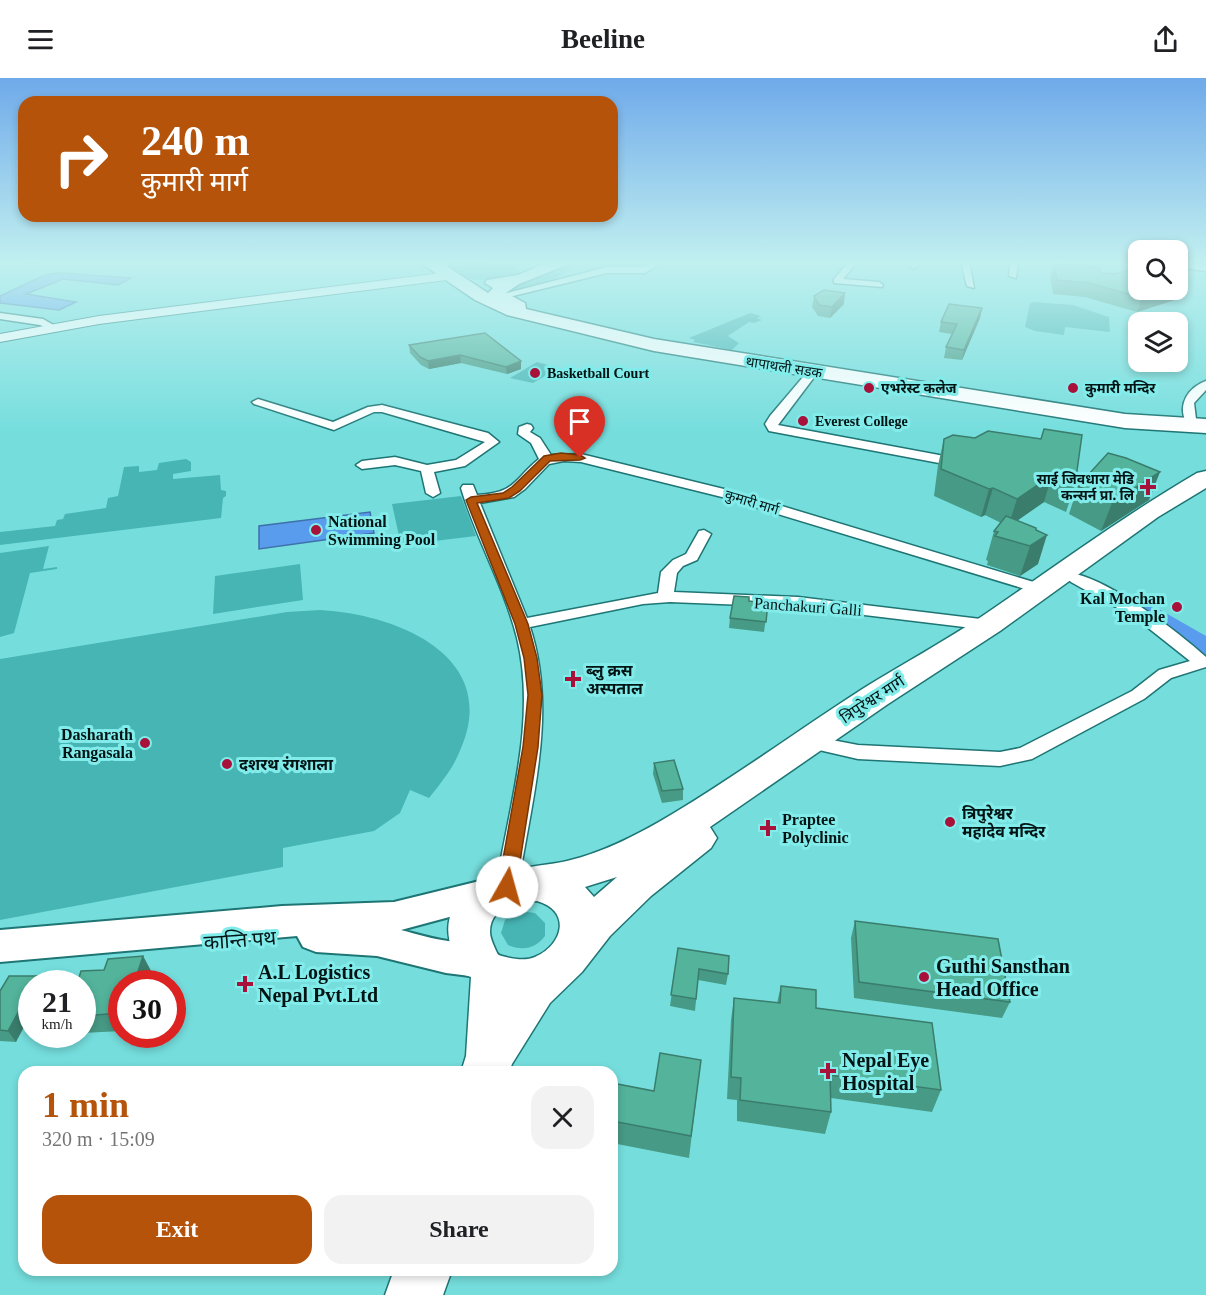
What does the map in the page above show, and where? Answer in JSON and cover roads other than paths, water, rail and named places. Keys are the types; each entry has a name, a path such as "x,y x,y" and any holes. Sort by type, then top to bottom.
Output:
{"highway":[{"name":"थापाथली सडक","path":"540,319 695,352 813,372 1124,418"},
{"name":"थापाथली सडक","path":"559,319 693,349 1124,418"},
{"path":"1124,418 1200,423"},
{"path":"1124,418 1179,434 1206,447"},
{"name":"त्रिपुरेश्वर मार्ग","path":"488,1064 534,989 602,914 634,884 820,741 1149,512 1206,478"},
{"name":"त्रिपुरेश्वर मार्ग","path":"509,887 567,877 621,860 688,823 1076,579 1206,490"},
{"path":"486,967 523,979 539,977 567,955 582,923 578,909 569,897 539,884 509,887 475,909 469,922 469,942 486,967 488,1064"},
{"path":"414,1295 421,1276"}],"main road":[{"path":"0,338 56,326 107,319"},
{"path":"0,946 282,921 394,917 509,887"},
{"name":"कान्ति पथ","path":"0,961 264,937 313,936 377,940 486,967"}],"street":[{"path":"20,319 56,326"},
{"path":"813,372 774,419 771,424 773,428 939,459"},
{"path":"1200,423 1190,398 1206,384"},
{"path":"258,402 334,426 372,409 382,408 484,436 493,442 460,463 427,469 395,461 362,465"},
{"path":"509,887 530,747 535,695 530,658 521,624 469,494 505,496 516,489 547,458 543,456 536,441 524,434 523,430 527,428"},
{"name":"कुमारी मार्ग","path":"547,458 561,456 580,458 727,494 1041,589"},
{"path":"427,469 433,493"},
{"path":"665,598 669,572 678,563 692,557 704,534"},
{"path":"1076,579 1122,601 1179,641 1205,663"},
{"name":"Panchakuri Galli","path":"521,624 643,599 665,598 798,602 988,625"},
{"path":"820,741 858,752 1000,759 1026,754 1138,695 1165,674 1205,663"}],"water":[{"name":"National Swimming Pool","path":"370,512 374,533 259,549 259,526"}],"waterway":[{"path":"1131,605 1206,649"}],"place":[{"name":"Basketball Court","path":"535,373"},
{"name":"एभरेस्ट कलेज","path":"869,388"},
{"name":"कुमारी मन्दिर","path":"1073,388"},
{"name":"Everest College","path":"803,421"},
{"name":"साई जिवधारा मेडि कन्सर्न प्रा. लि","path":"1148,487"},
{"name":"National Swimming Pool","path":"316,530"},
{"name":"Kal Mochan Temple","path":"1177,607"},
{"name":"ब्लु क्रस अस्पताल","path":"573,679"},
{"name":"Dasharath Rangasala","path":"145,743"},
{"name":"दशरथ रंगशाला","path":"227,764"},
{"name":"त्रिपुरेश्वर महादेव मन्दिर","path":"950,822"},
{"name":"Praptee Polyclinic","path":"768,828"},
{"name":"Guthi Sansthan Head Office","path":"924,977"},
{"name":"A.L Logistics Nepal Pvt.Ltd","path":"245,984"},
{"name":"Nepal Eye Hospital","path":"828,1071"}]}
